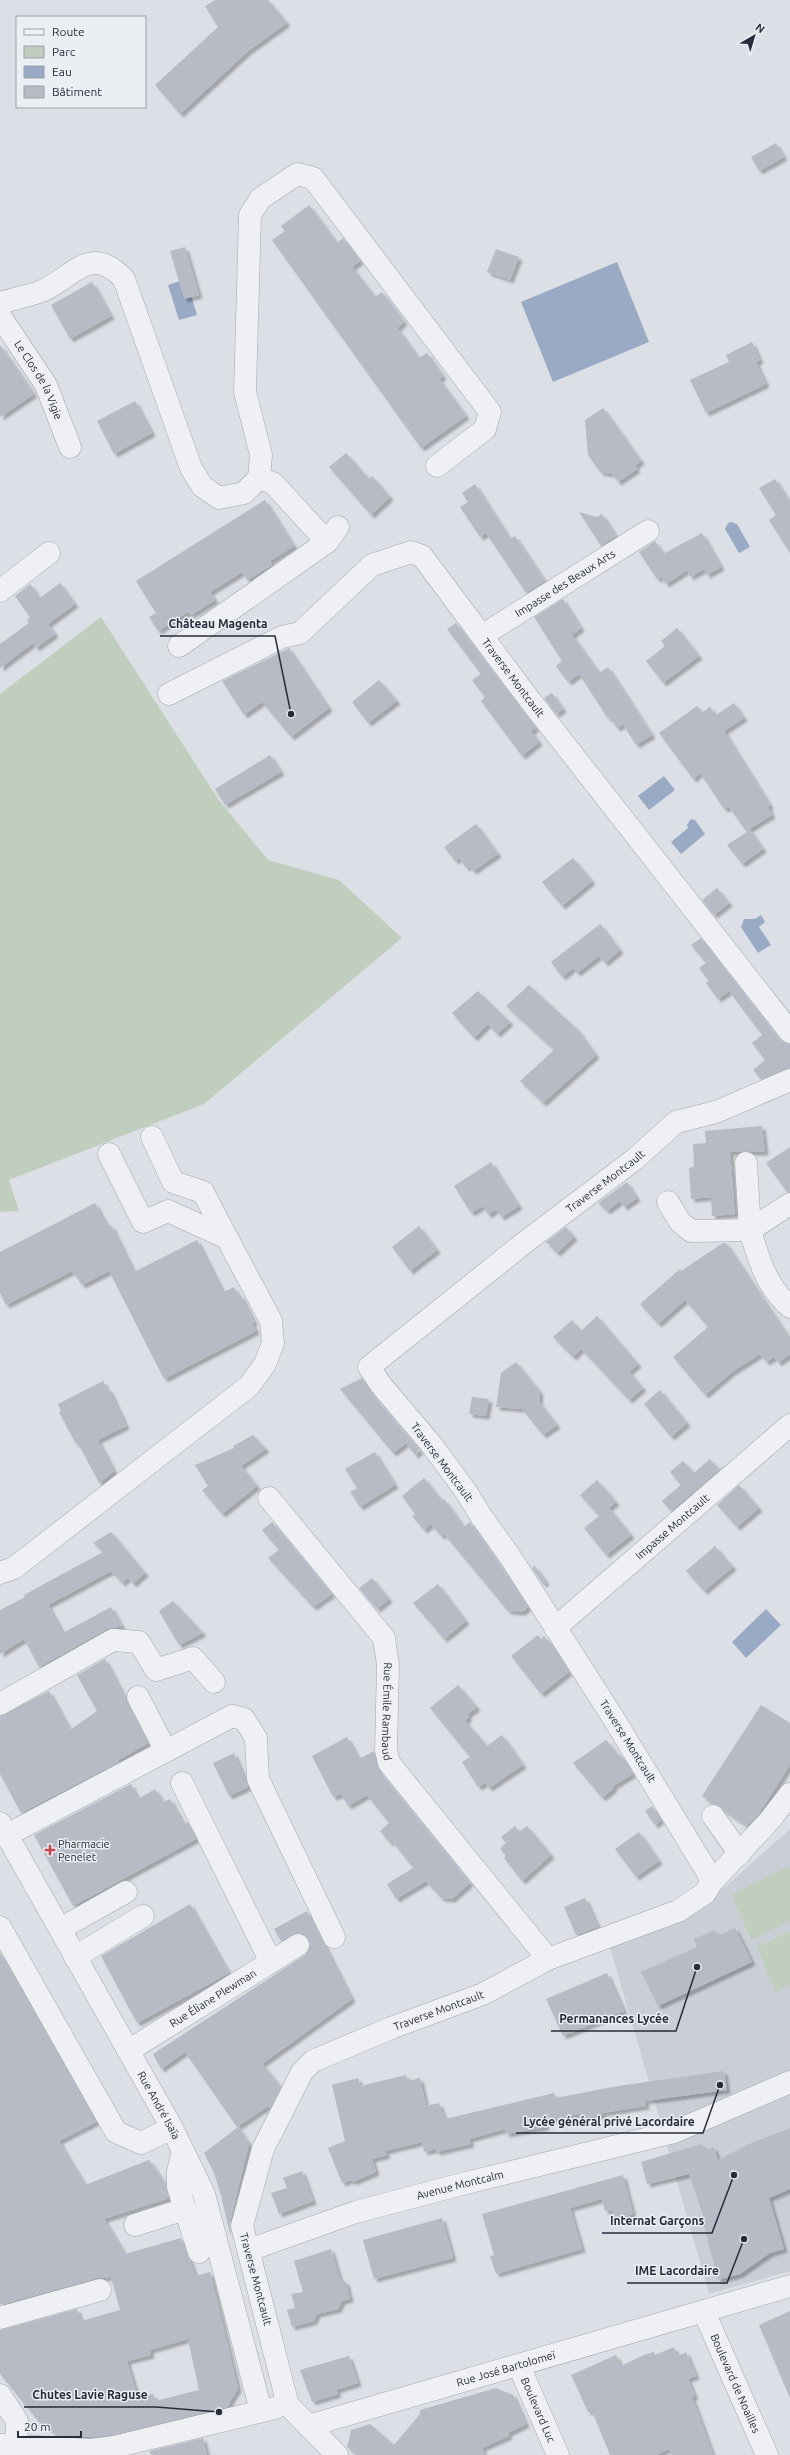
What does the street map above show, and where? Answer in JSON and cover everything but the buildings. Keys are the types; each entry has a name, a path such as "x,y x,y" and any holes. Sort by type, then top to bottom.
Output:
{"street":[{"path":"0,303 42,291 88,263 103,263 116,270 124,279 191,468 202,486 219,498 244,493 258,478 261,455 245,392 250,215 260,200 297,174 313,178 490,412 486,429 437,466"},
{"name":"Le Clos de la Vigie","path":"0,316 46,385 70,447"},
{"path":"179,646 333,535 273,483 258,478"},
{"name":"Impasse des Beaux Arts","path":"483,635 648,531"},
{"name":"Traverse Montcault","path":"169,694 282,637 300,634 372,565 411,552 422,556 483,635 529,699 790,1032"},
{"path":"0,591 49,553"},
{"name":"Traverse Montcault","path":"288,2405 242,2226 263,2148 302,2072 313,2061 391,2028 483,1994 548,1959 678,1911 705,1893 710,1883 708,1873 612,1716 509,1555 480,1516 468,1493 431,1444 381,1386 369,1367 524,1243 635,1159 676,1122 716,1112 790,1080"},
{"path":"0,1573 14,1568 248,1386 265,1364 273,1343 271,1321 203,1192 173,1182 152,1137"},
{"path":"109,1154 143,1222 168,1211 227,1238"},
{"path":"746,1163 750,1230 763,1272 779,1297 790,1307"},
{"path":"668,1202 680,1222 691,1231 750,1230 790,1204"},
{"name":"Impasse Montcault","path":"555,1628 790,1425"},
{"name":"Rue Émile Rambaud","path":"269,1498 384,1638 388,1665 386,1750 389,1763 548,1959"},
{"path":"0,1704 113,1640 138,1642 156,1670 192,1658 214,1682"},
{"path":"138,1697 166,1751"},
{"path":"3,1829 166,1751 232,1716 244,1719 256,1738 258,1779 334,1937"},
{"path":"182,1783 271,1962"},
{"path":"710,1883 740,1854 790,1794"},
{"path":"713,1816 740,1854"},
{"name":"Rue André Isaïa","path":"3,1829 172,2128 204,2194 261,2411"},
{"path":"60,1929 126,1892"},
{"path":"75,1957 142,1916"},
{"path":"0,1927 116,2132 140,2143 172,2128"},
{"name":"Rue Éliane Plewman","path":"128,2051 298,1945"},
{"name":"Avenue Montcalm","path":"248,2250 356,2212 462,2184 674,2132 790,2082"},
{"path":"183,2152 178,2171 178,2187 199,2252"},
{"path":"135,2224 185,2209"},
{"name":"Rue José Bartolomeï","path":"308,2426 519,2366 790,2286"},
{"path":"0,2318 100,2290"},
{"name":"Boulevard de Noailles","path":"704,2312 767,2455"},
{"name":"Boulevard Luc","path":"519,2366 558,2455"},
{"path":"0,2395 17,2420 8,2446 115,2451 288,2405 337,2455"}],"shaded area":[{"path":"790,1829 790,2271 709,2294 667,2147 674,2142 673,2126 668,2121 660,2120 609,1944 683,1918 726,1886"}],"green space":[{"path":"101,617 218,799 268,860 339,880 402,938 204,1104 9,1180 19,1211 0,1212 0,694"},
{"path":"790,1866 790,1921 751,1940 732,1895"},
{"path":"790,1931 790,1985 776,1992 757,1947"}],"water":[{"path":"617,262 649,342 553,382 521,302"},
{"path":"186,279 197,315 179,320 168,285"},
{"path":"731,522 737,524 750,547 739,553 725,529 728,523"},
{"path":"664,776 675,790 649,810 638,796"},
{"path":"691,819 695,820 705,834 681,854 671,842 688,828 687,825"},
{"path":"761,915 765,922 759,927 771,945 758,953 741,927 744,919 755,919"},
{"path":"766,1609 781,1625 746,1658 732,1642"}],"place":[{"name":"Château Magenta","path":"291,714"},
{"name":"Pharmacie Penelet","path":"50,1850"},
{"name":"Permanances Lycée","path":"697,1967"},
{"name":"Lycée général privé Lacordaire","path":"720,2085"},
{"name":"Internat Garçons","path":"734,2175"},
{"name":"IME Lacordaire","path":"744,2239"},
{"name":"Chutes Lavie Raguse","path":"219,2412"}]}
